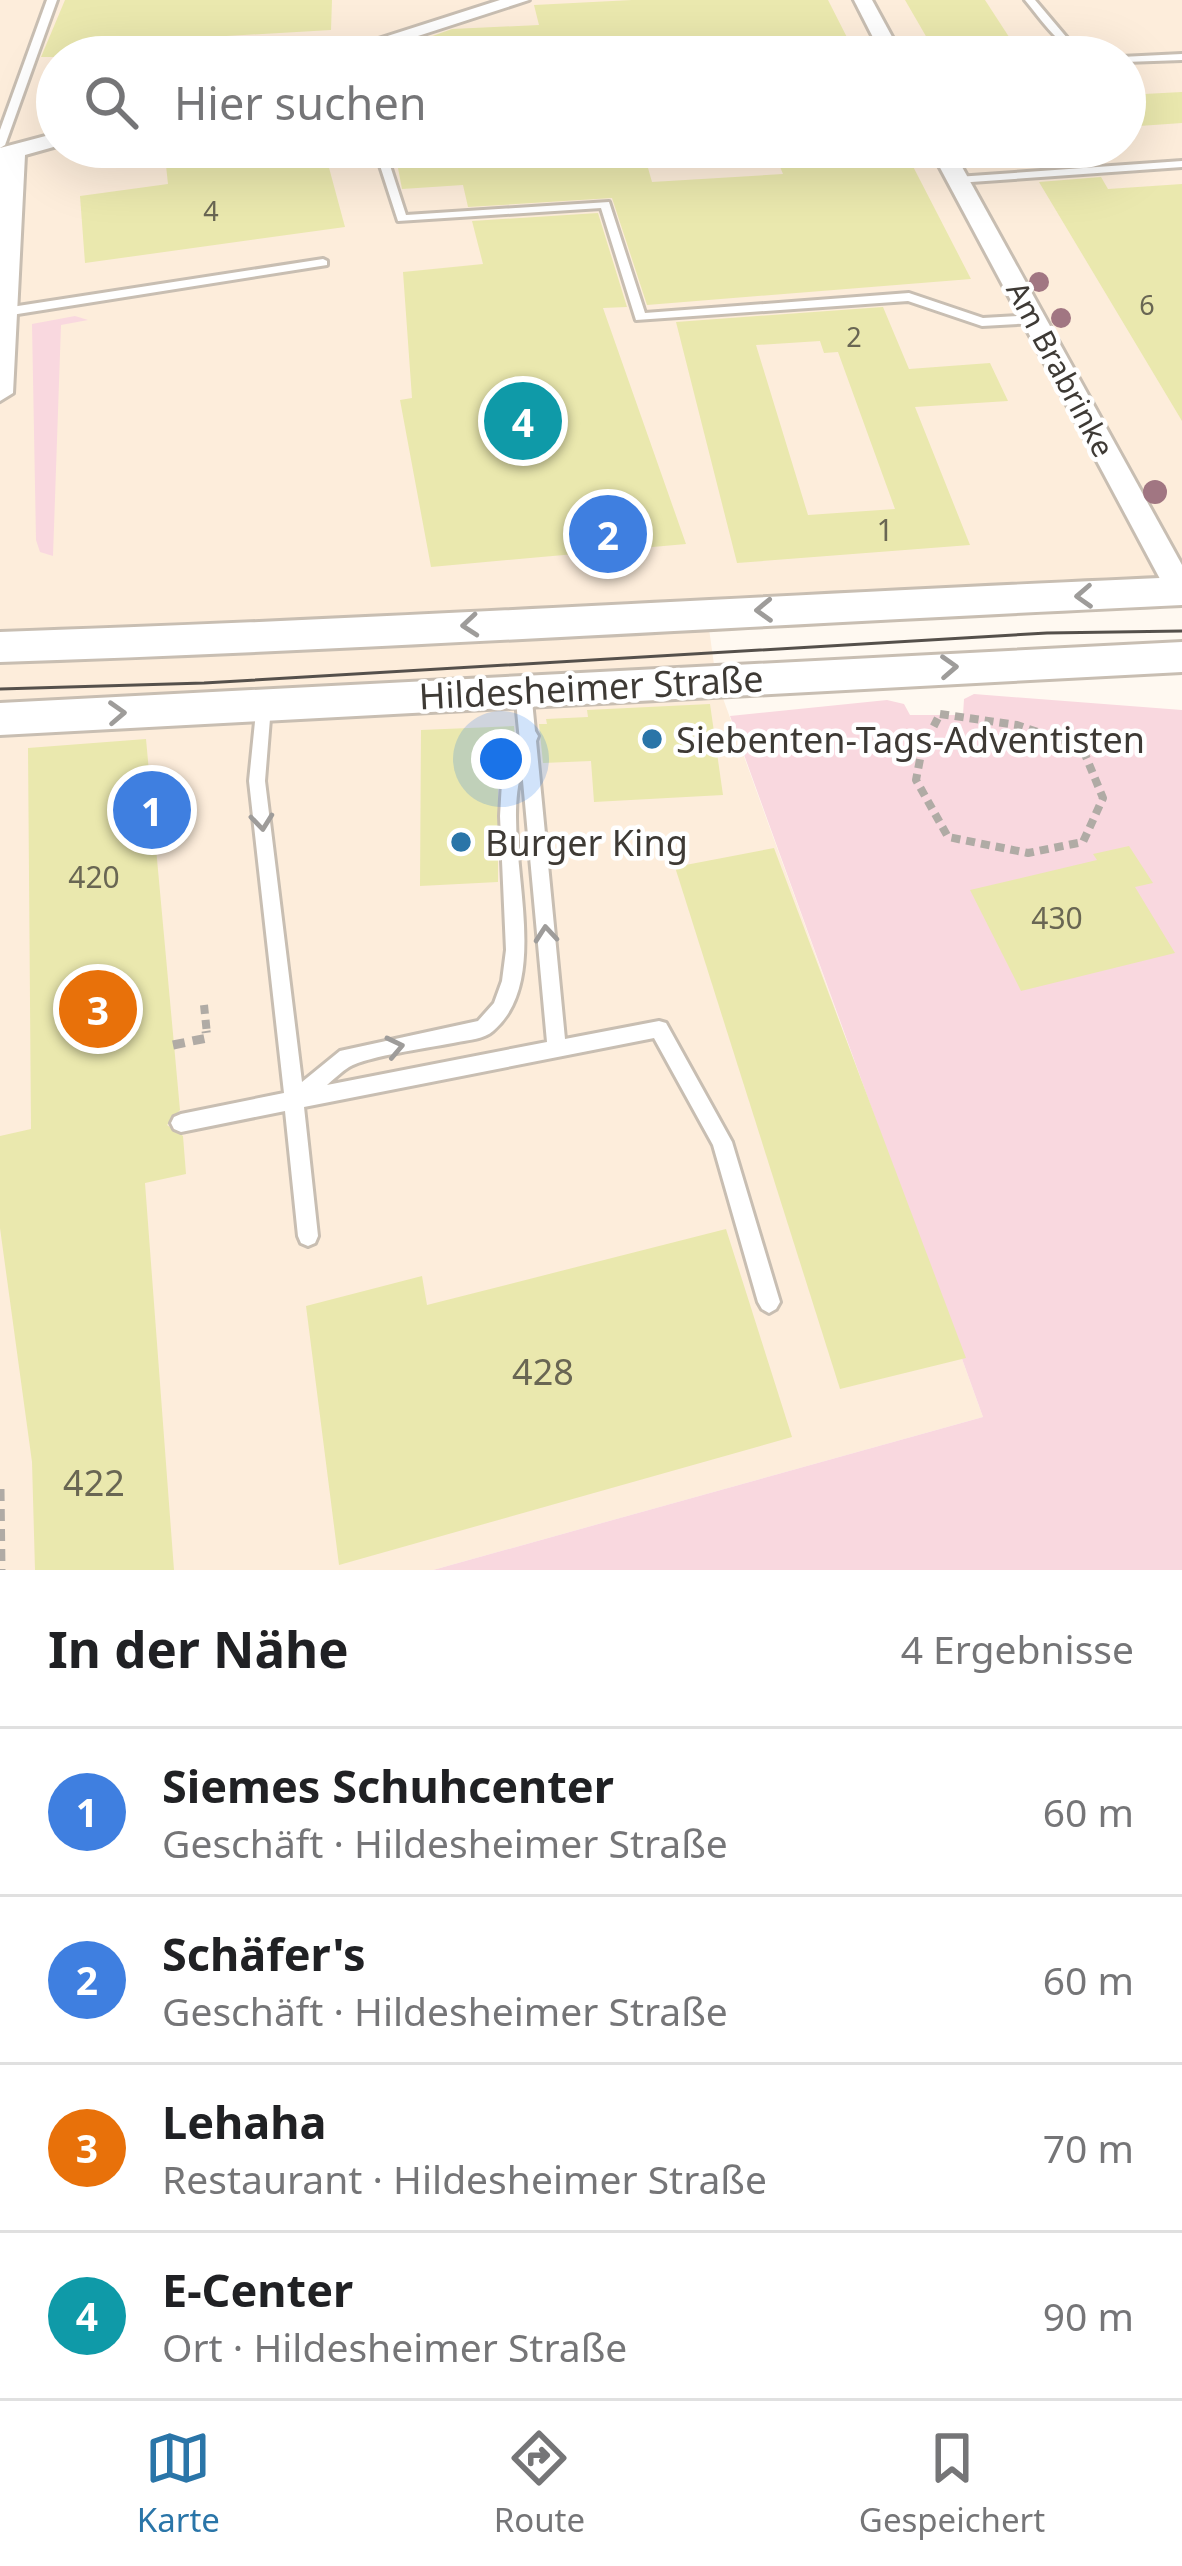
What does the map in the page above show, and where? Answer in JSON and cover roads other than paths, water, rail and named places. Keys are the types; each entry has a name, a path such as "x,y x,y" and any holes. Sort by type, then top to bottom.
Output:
{"main road":[{"name":"Hildesheimer Straße","path":"0,647 341,636 543,620 1182,591"},
{"name":"Hildesheimer Straße","path":"0,719 1182,658"}],"street":[{"path":"405,36 520,0"},
{"path":"863,0 882,36"},
{"path":"0,393 5,151 36,144"},
{"name":"Am Brabrinke","path":"951,168 1182,591"}],"lane":[{"path":"41,36 52,0"},
{"path":"1030,0 1061,36"},
{"path":"5,151 36,51"},
{"path":"1146,58 1182,57"},
{"path":"1146,167 1182,164"},
{"path":"386,168 402,219 605,204 640,317 909,297 982,322 1034,319"},
{"path":"957,180 1126,168"},
{"path":"5,312 323,262"},
{"path":"524,691 557,1051"},
{"path":"263,706 257,781 308,1236"},
{"path":"294,1100 346,1057 484,1028 498,1017 514,975 508,786 530,736"},
{"path":"181,1123 659,1029 722,1142 769,1302"}],"tram line":[{"path":"0,689 204,683 1047,633 1182,631"}],"place":[{"name":"E-Center","path":"523,421"},
{"name":"Schäfer's","path":"608,534"},
{"name":"Siebenten-Tags-Adventisten","path":"652,739"},
{"name":"Siemes Schuhcenter","path":"152,810"},
{"name":"Burger King","path":"461,842"},
{"name":"Lehaha","path":"98,1009"}]}
